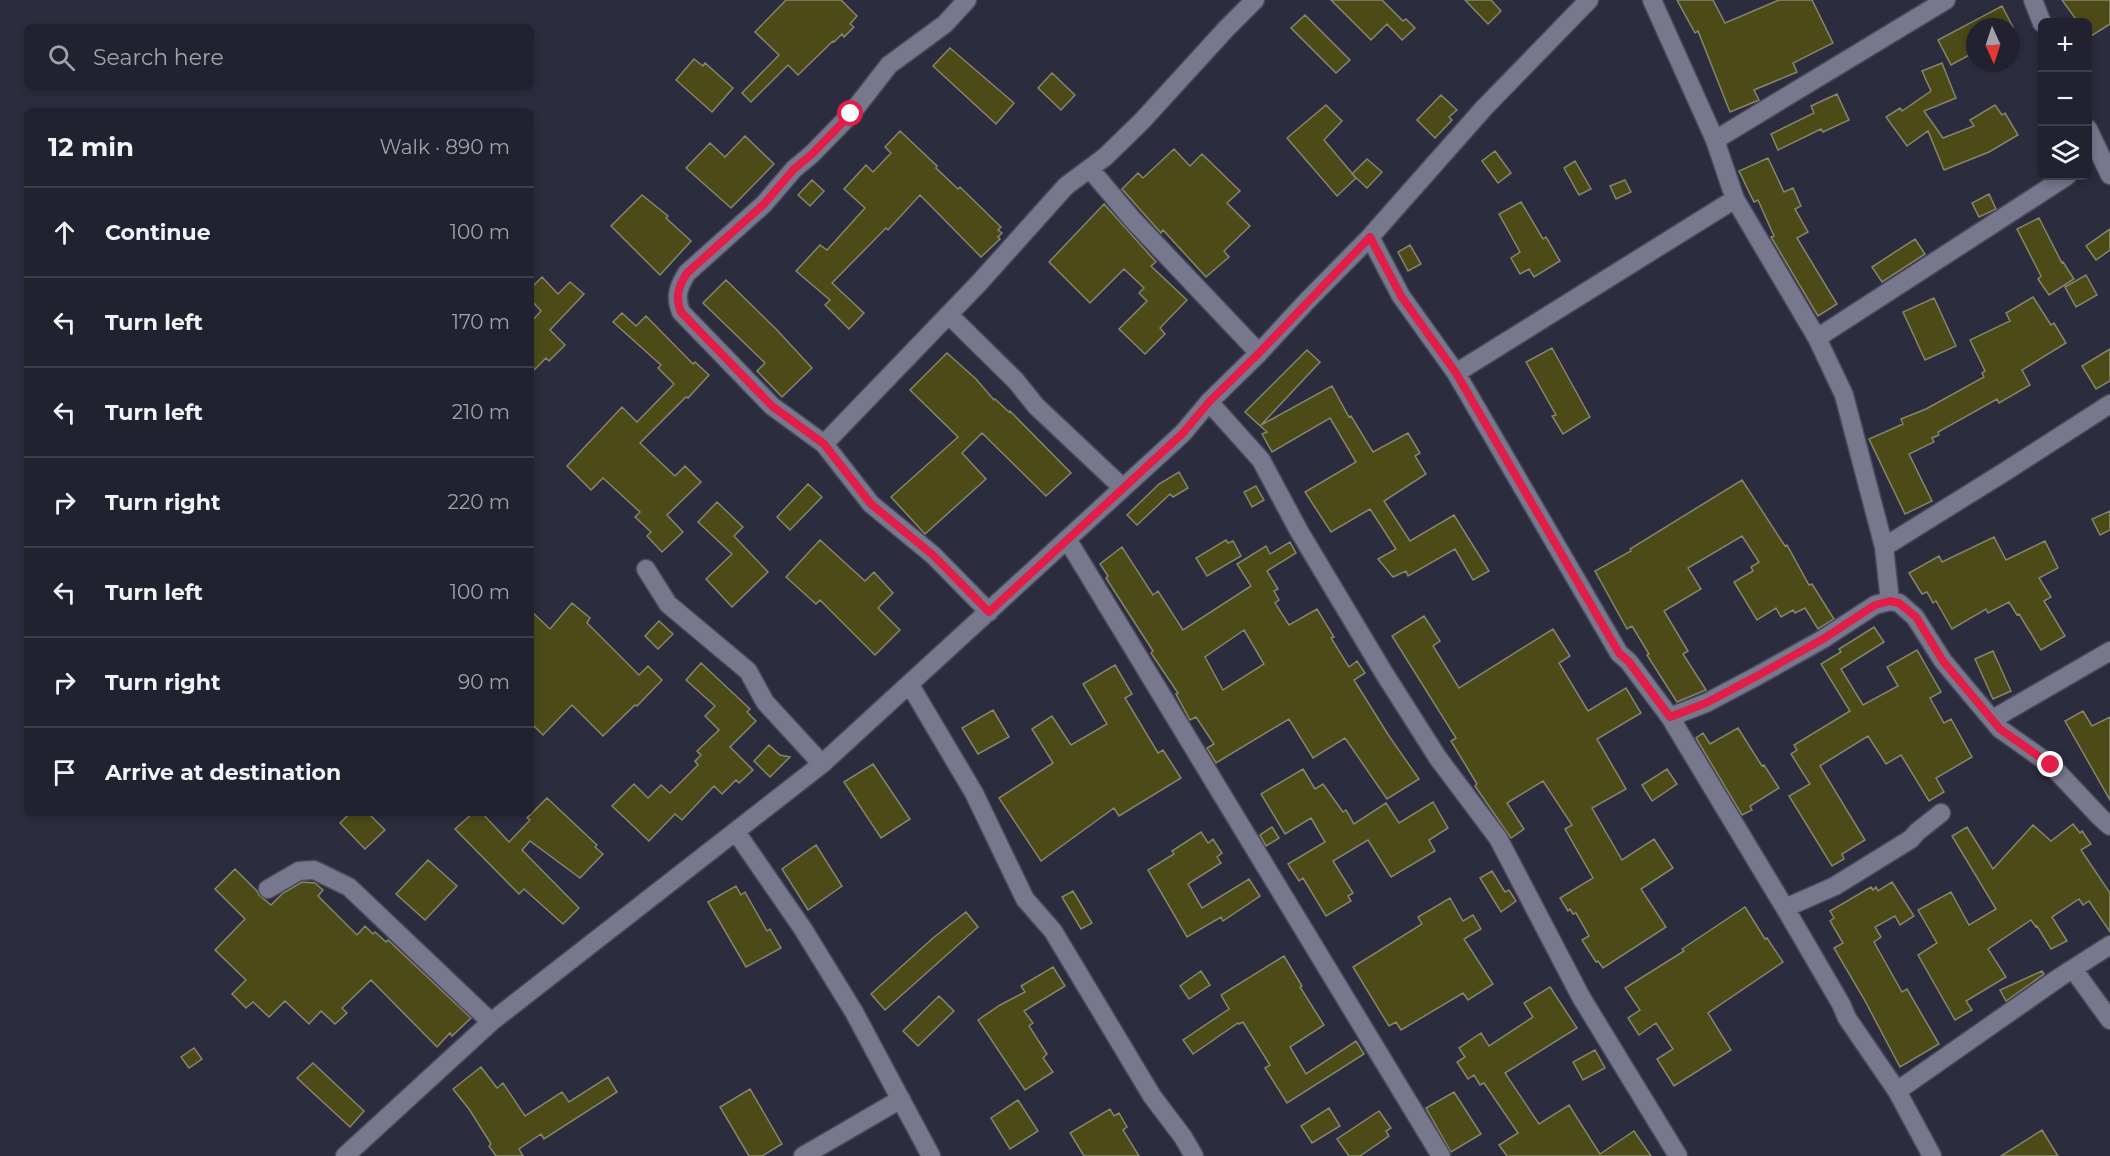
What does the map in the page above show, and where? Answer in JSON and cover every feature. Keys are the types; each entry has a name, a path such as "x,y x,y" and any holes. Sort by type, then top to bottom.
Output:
{"street":[{"path":"968,0 945,24 889,65 851,114 794,169 764,204 695,264 680,284 677,303 681,312 772,406 824,444 871,504 933,555 989,612"},
{"path":"824,444 949,315 1066,186 1090,169 1142,121 1255,0"},
{"path":"345,1156 491,1022 822,765 1183,433 1209,402 1370,237 1484,108 1589,0"},
{"path":"1652,0 1715,140 1735,199 1817,338 1844,395 1884,547 1890,601"},
{"path":"1715,140 1946,0"},
{"path":"2033,0 2041,18"},
{"path":"2093,158 2110,175"},
{"path":"1090,169 1133,220 1259,353"},
{"path":"1817,338 2061,180"},
{"path":"1456,373 1735,199"},
{"path":"1370,237 1401,296 1456,373 1619,653 1629,662 1670,717 1785,908 1847,1018 1897,1091 1932,1156"},
{"path":"949,315 1016,381 1036,406 1123,488"},
{"path":"1209,402 1261,460 1299,531 1384,673 1438,758 1498,838 1581,997 1678,1156"},
{"path":"1884,547 2110,404"},
{"path":"1067,539 1441,1156"},
{"path":"646,568 668,603 748,671 765,702 822,765"},
{"path":"1670,717 1727,692 1823,639 1875,605 1890,601 1899,603 1916,617 1943,661 2008,736 2051,765 2110,826"},
{"path":"1993,719 2110,651"},
{"path":"910,686 974,793 1025,899 1053,931 1152,1096 1183,1137 1194,1156"},
{"path":"1785,908 1835,886 1911,839 1941,813"},
{"path":"736,832 803,929 854,1012 931,1156"},
{"path":"268,889 299,872 314,870 349,887 491,1022"},
{"path":"1897,1091 2110,945"},
{"path":"2073,969 2110,1020"},
{"path":"803,1156 901,1099"}],"building":[{"path":"786,0 841,0 857,16 850,24 854,27 844,37 842,34 833,41 798,75 788,65 751,102 742,93 779,55 755,32"},
{"path":"1331,0 1382,0 1403,21 1406,19 1415,28 1402,40 1387,24 1371,40"},
{"path":"1465,0 1491,0 1501,11 1488,24"},
{"path":"1677,0 1713,0 1725,23 1779,0 1812,0 1833,43 1793,63 1797,72 1754,90 1759,100 1730,112 1698,31 1695,33"},
{"path":"2062,0 2110,0 2110,24 2092,35 2092,18 2075,18"},
{"path":"2002,6 2008,18 1979,18"},
{"path":"1305,15 1350,60 1336,73 1291,28"},
{"path":"1966,25 1966,57 1951,65 1938,40"},
{"path":"950,48 1014,103 996,124 933,66"},
{"path":"694,59 703,66 705,63 733,88 712,112 676,80"},
{"path":"1942,63 1956,98 1924,111 1943,138 1974,126 1970,120 1995,105 2002,115 2005,113 2018,135 1989,152 1944,170 1928,131 1907,146 1886,117 1900,108 1902,111 1931,91 1922,71"},
{"path":"1052,73 1075,95 1061,110 1038,88"},
{"path":"1837,94 1849,120 1823,132 1821,129 1778,150 1771,134 1814,113 1811,106"},
{"path":"1441,95 1457,110 1449,117 1452,120 1435,138 1417,120"},
{"path":"1326,105 1342,121 1324,140 1356,178 1337,196 1287,138"},
{"path":"900,131 958,189 960,187 1001,227 998,230 1002,233 998,237 1000,239 981,257 920,195 888,230 886,228 832,283 864,313 849,329 825,305 830,300 796,271 820,245 827,250 865,208 844,189 866,165 873,172 891,153 885,147"},
{"path":"745,136 774,164 731,208 686,168 710,143 725,157"},
{"path":"1174,149 1190,166 1202,154 1240,191 1227,203 1250,226 1224,251 1229,257 1206,277 1163,230 1161,233 1122,189 1138,173 1143,178"},
{"path":"1495,151 1511,173 1498,183 1482,161"},
{"path":"1768,158 1784,192 1793,188 1801,206 1795,209 1808,232 1797,238 1837,304 1818,316 1771,237 1774,236 1758,200 1754,202 1739,171"},
{"path":"1367,159 1382,172 1367,188 1352,174"},
{"path":"1575,161 1591,189 1579,195 1564,168"},
{"path":"812,180 824,191 810,206 798,195"},
{"path":"1625,180 1631,192 1616,199 1610,186"},
{"path":"1989,194 1996,209 1979,217 1972,203"},
{"path":"642,195 668,216 666,218 691,241 660,275 611,226"},
{"path":"1521,202 1543,239 1546,237 1560,261 1534,277 1529,269 1520,274 1511,258 1520,252 1499,214"},
{"path":"1104,204 1156,262 1151,266 1187,300 1160,328 1165,334 1145,354 1119,329 1147,301 1139,293 1144,288 1124,269 1090,303 1049,262"},
{"path":"2039,218 2062,263 2074,279 2049,295 2038,279 2041,276 2017,229"},
{"path":"2110,229 2110,250 2096,260 2086,246"},
{"path":"1915,239 1925,254 1882,282 1872,267"},
{"path":"1410,245 1421,264 1408,271 1398,252"},
{"path":"2086,275 2097,295 2076,307 2065,287"},
{"path":"542,277 558,294 570,282 584,294 550,330 565,345 549,361 546,358 534,370 534,319 541,311 534,303 534,285"},
{"path":"726,280 812,368 782,397 757,371 765,363 703,303"},
{"path":"2033,297 2051,325 2054,323 2066,343 2022,370 2030,385 1999,403 1997,399 1938,432 1939,435 1932,438 1934,442 1909,454 1932,501 1905,514 1869,439 1903,424 1901,419 1926,409 1984,377 1982,373 1985,371 1970,340 2010,321 2006,313"},
{"path":"1934,298 1956,346 1925,360 1903,312"},
{"path":"622,313 636,326 646,316 693,364 695,362 709,375 640,443 675,476 685,466 701,482 667,515 683,532 662,552 647,536 651,532 635,517 640,512 603,478 591,490 567,466 622,407 637,422 674,384 658,368 661,365 613,322"},
{"path":"1552,348 1590,417 1563,434 1552,416 1556,415 1526,362"},
{"path":"2110,349 2110,381 2096,389 2082,366"},
{"path":"1307,350 1320,362 1261,425 1332,386 1349,417 1351,416 1373,452 1408,433 1420,453 1415,456 1426,474 1384,501 1410,541 1454,515 1489,571 1473,580 1455,549 1408,576 1406,571 1393,577 1378,559 1396,549 1370,509 1331,532 1305,492 1356,462 1330,418 1272,452 1262,434 1267,432 1245,412"},
{"path":"947,353 976,379 994,400 1010,411 1071,473 1046,496 982,433 962,453 986,479 925,534 891,497 958,437 910,390"},
{"path":"1179,472 1188,488 1173,497 1170,494 1137,525 1127,515 1159,484"},
{"path":"1742,480 1785,546 1787,545 1809,585 1812,584 1834,619 1818,629 1805,608 1795,613 1793,610 1781,617 1776,608 1757,620 1734,582 1753,571 1751,567 1759,562 1742,536 1688,568 1701,589 1664,611 1688,651 1683,654 1706,690 1677,702 1647,655 1649,654 1632,626 1627,629 1595,571 1631,551 1630,549"},
{"path":"808,484 822,497 790,530 777,517"},
{"path":"1256,486 1264,500 1252,507 1244,492"},
{"path":"717,502 743,527 734,536 768,572 732,607 706,579 732,554 698,522"},
{"path":"2110,511 2110,530 2100,535 2092,519"},
{"path":"1994,537 2006,560 2045,541 2058,568 2039,578 2051,597 2044,601 2065,636 2041,650 2009,602 1988,613 1986,609 1952,629 1936,601 1933,603 1927,592 1922,594 1909,573 1939,556 1942,562"},
{"path":"820,540 865,581 874,572 893,593 878,608 900,630 875,655 820,600 816,604 786,577"},
{"path":"1226,540 1228,543 1233,541 1241,556 1207,576 1196,558"},
{"path":"1290,542 1296,553 1267,571 1278,589 1274,591 1279,600 1275,603 1289,625 1317,609 1349,667 1357,661 1365,673 1354,680 1419,779 1387,799 1345,738 1313,758 1289,719 1216,763 1207,748 1214,744 1196,717 1190,720 1176,694 1178,693 1151,653 1153,651 1106,578 1108,576 1100,564 1122,547 1153,595 1158,591 1183,630 1251,586 1237,564 1266,546 1270,554","holes":["1244,630 1264,664 1223,690 1205,657"]},
{"path":"572,603 590,618 587,623 639,675 648,666 662,680 603,736 572,705 543,735 534,726 534,614 550,629"},
{"path":"1424,616 1440,641 1433,646 1459,688 1553,629 1570,656 1559,663 1588,711 1626,688 1641,713 1597,739 1626,789 1592,808 1622,860 1654,839 1673,868 1641,889 1666,927 1603,968 1598,961 1596,962 1582,940 1589,936 1576,913 1573,914 1570,909 1568,911 1560,898 1593,878 1565,829 1572,825 1543,781 1507,803 1524,829 1511,838 1475,786 1477,784 1451,741 1456,738 1392,636"},
{"path":"659,621 673,634 658,649 645,636"},
{"path":"1874,627 1884,642 1841,669 1863,705 1898,686 1887,667 1917,650 1941,692 1930,698 1944,723 1951,719 1972,757 1936,778 1944,792 1929,801 1901,755 1886,764 1868,736 1820,766 1865,840 1842,854 1844,859 1832,866 1789,796 1810,784 1791,754 1797,750 1794,745 1850,711 1821,664 1841,652 1839,649"},
{"path":"1993,651 2011,691 1993,699 1975,659"},
{"path":"701,663 750,709 747,712 756,721 730,747 753,770 739,783 736,780 722,794 714,786 682,820 675,814 649,841 612,806 634,784 648,798 661,785 670,793 698,765 695,761 701,755 697,751 719,730 705,716 715,706 686,680"},
{"path":"1115,665 1132,694 1125,698 1158,753 1163,750 1181,778 1119,816 1114,808 1041,861 999,798 1053,763 1032,729 1052,716 1071,745 1107,724 1083,684"},
{"path":"993,710 1009,737 978,754 962,728"},
{"path":"2083,711 2092,726 2110,717 2110,800 2065,721"},
{"path":"1738,728 1779,788 1750,806 1752,810 1742,815 1696,738 1703,733 1710,744"},
{"path":"769,745 780,755 790,757 770,777 754,761"},
{"path":"873,764 910,819 881,838 844,782"},
{"path":"1303,769 1315,789 1323,784 1343,812 1346,810 1354,824 1386,803 1399,823 1433,802 1448,828 1429,840 1435,851 1391,877 1368,840 1333,861 1353,893 1348,896 1351,901 1326,916 1303,878 1299,881 1288,864 1325,842 1311,818 1285,834 1261,794"},
{"path":"1667,769 1677,784 1652,801 1642,785"},
{"path":"547,798 597,845 595,847 603,854 580,878 530,841 522,850 579,908 563,924 524,889 519,894 455,829 470,816 485,816 509,842 530,820 527,818 534,816 534,811"},
{"path":"347,816 371,816 385,830 365,849 340,823"},
{"path":"2073,824 2080,833 2082,831 2091,844 2081,850 2110,893 2110,932 2089,901 2083,905 2079,899 2052,917 2067,941 2051,949 2031,920 1988,949 2006,977 1966,1001 1972,1010 1955,1020 1918,955 1937,943 1918,910 1951,892 1969,925 1996,909 1952,836 1967,827 1993,869 2033,825 2051,841"},
{"path":"1272,827 1279,838 1266,846 1260,835"},
{"path":"1201,832 1208,843 1213,839 1222,853 1217,857 1221,863 1188,884 1202,908 1249,879 1260,896 1223,921 1221,917 1187,937 1148,870 1174,854 1172,851"},
{"path":"816,845 842,886 808,910 782,869"},
{"path":"428,860 457,886 425,920 396,894"},
{"path":"235,869 271,905 283,893 302,882 315,883 323,890 318,896 357,935 365,926 386,942 388,940 471,1018 452,1036 450,1033 437,1047 371,980 342,1008 347,1013 335,1024 321,1011 309,1024 285,1001 269,1017 253,1002 246,1008 232,994 246,980 215,950 245,919 215,889"},
{"path":"1492,871 1505,892 1509,890 1516,901 1501,912 1480,878"},
{"path":"1892,882 1914,916 1900,925 1895,916 1875,927 1881,937 1874,942 1902,992 1907,989 1939,1044 1900,1067 1834,948 1843,943 1830,921 1834,918 1830,911 1871,887 1873,890 1876,887 1878,891"},
{"path":"736,886 741,895 745,892 767,931 770,929 781,948 746,967 708,902"},
{"path":"1073,891 1092,923 1081,929 1062,897"},
{"path":"1450,898 1463,921 1473,915 1481,929 1464,939 1493,984 1468,1000 1463,993 1401,1030 1396,1022 1389,1026 1353,967 1422,924 1418,917"},
{"path":"1745,907 1783,962 1708,1013 1731,1050 1674,1086 1657,1059 1673,1049 1656,1023 1639,1035 1628,1018 1640,1010 1625,988 1684,951 1682,949"},
{"path":"966,912 978,927 885,1010 871,994 933,938"},
{"path":"1284,956 1324,1025 1290,1047 1306,1074 1356,1041 1364,1054 1287,1103 1265,1068 1270,1065 1243,1022 1238,1023 1193,1054 1183,1040 1229,1009 1221,995"},
{"path":"1053,967 1065,986 1024,1011 1033,1023 1029,1026 1047,1054 1043,1058 1053,1072 1025,1090 978,1020 1025,992 1021,986"},
{"path":"1201,971 1210,985 1189,999 1180,986"},
{"path":"2042,971 2044,974 2006,1001 2000,990"},
{"path":"1550,987 1577,1028 1505,1073 1539,1124 1569,1105 1600,1154 1634,1131 1651,1156 1507,1156 1499,1145 1518,1133 1484,1083 1480,1085 1474,1075 1468,1079 1457,1062 1465,1057 1459,1048 1481,1033 1489,1046 1533,1017 1524,1003"},
{"path":"939,996 954,1011 918,1046 903,1031"},
{"path":"194,1048 202,1059 189,1068 181,1057"},
{"path":"1595,1050 1605,1068 1583,1080 1573,1062"},
{"path":"313,1063 364,1111 350,1127 297,1078"},
{"path":"481,1067 497,1088 503,1083 525,1116 562,1092 569,1102 608,1077 617,1092 544,1139 541,1134 519,1149 523,1156 496,1156 469,1109 453,1089"},
{"path":"750,1089 782,1144 762,1156 749,1156 720,1107"},
{"path":"1454,1092 1481,1134 1451,1152 1426,1108"},
{"path":"1018,1100 1038,1131 1010,1149 991,1118"},
{"path":"1329,1108 1340,1126 1312,1143 1301,1126"},
{"path":"1110,1109 1114,1116 1119,1113 1127,1127 1123,1130 1139,1156 1084,1156 1070,1133"},
{"path":"1379,1111 1391,1128 1386,1131 1389,1136 1360,1156 1349,1156 1337,1139"},
{"path":"2042,1130 2058,1156 2001,1156"}],"route":[{"path":"851,114 794,169 764,204 695,264 680,284 677,303 681,312 772,406 824,444 871,504 933,555 989,612 1183,433 1209,402 1370,237 1401,296 1456,373 1619,653 1629,662 1670,717 1706,703 1823,639 1875,605 1890,601 1899,603 1916,617 1943,661 2000,729 2051,765"}]}
